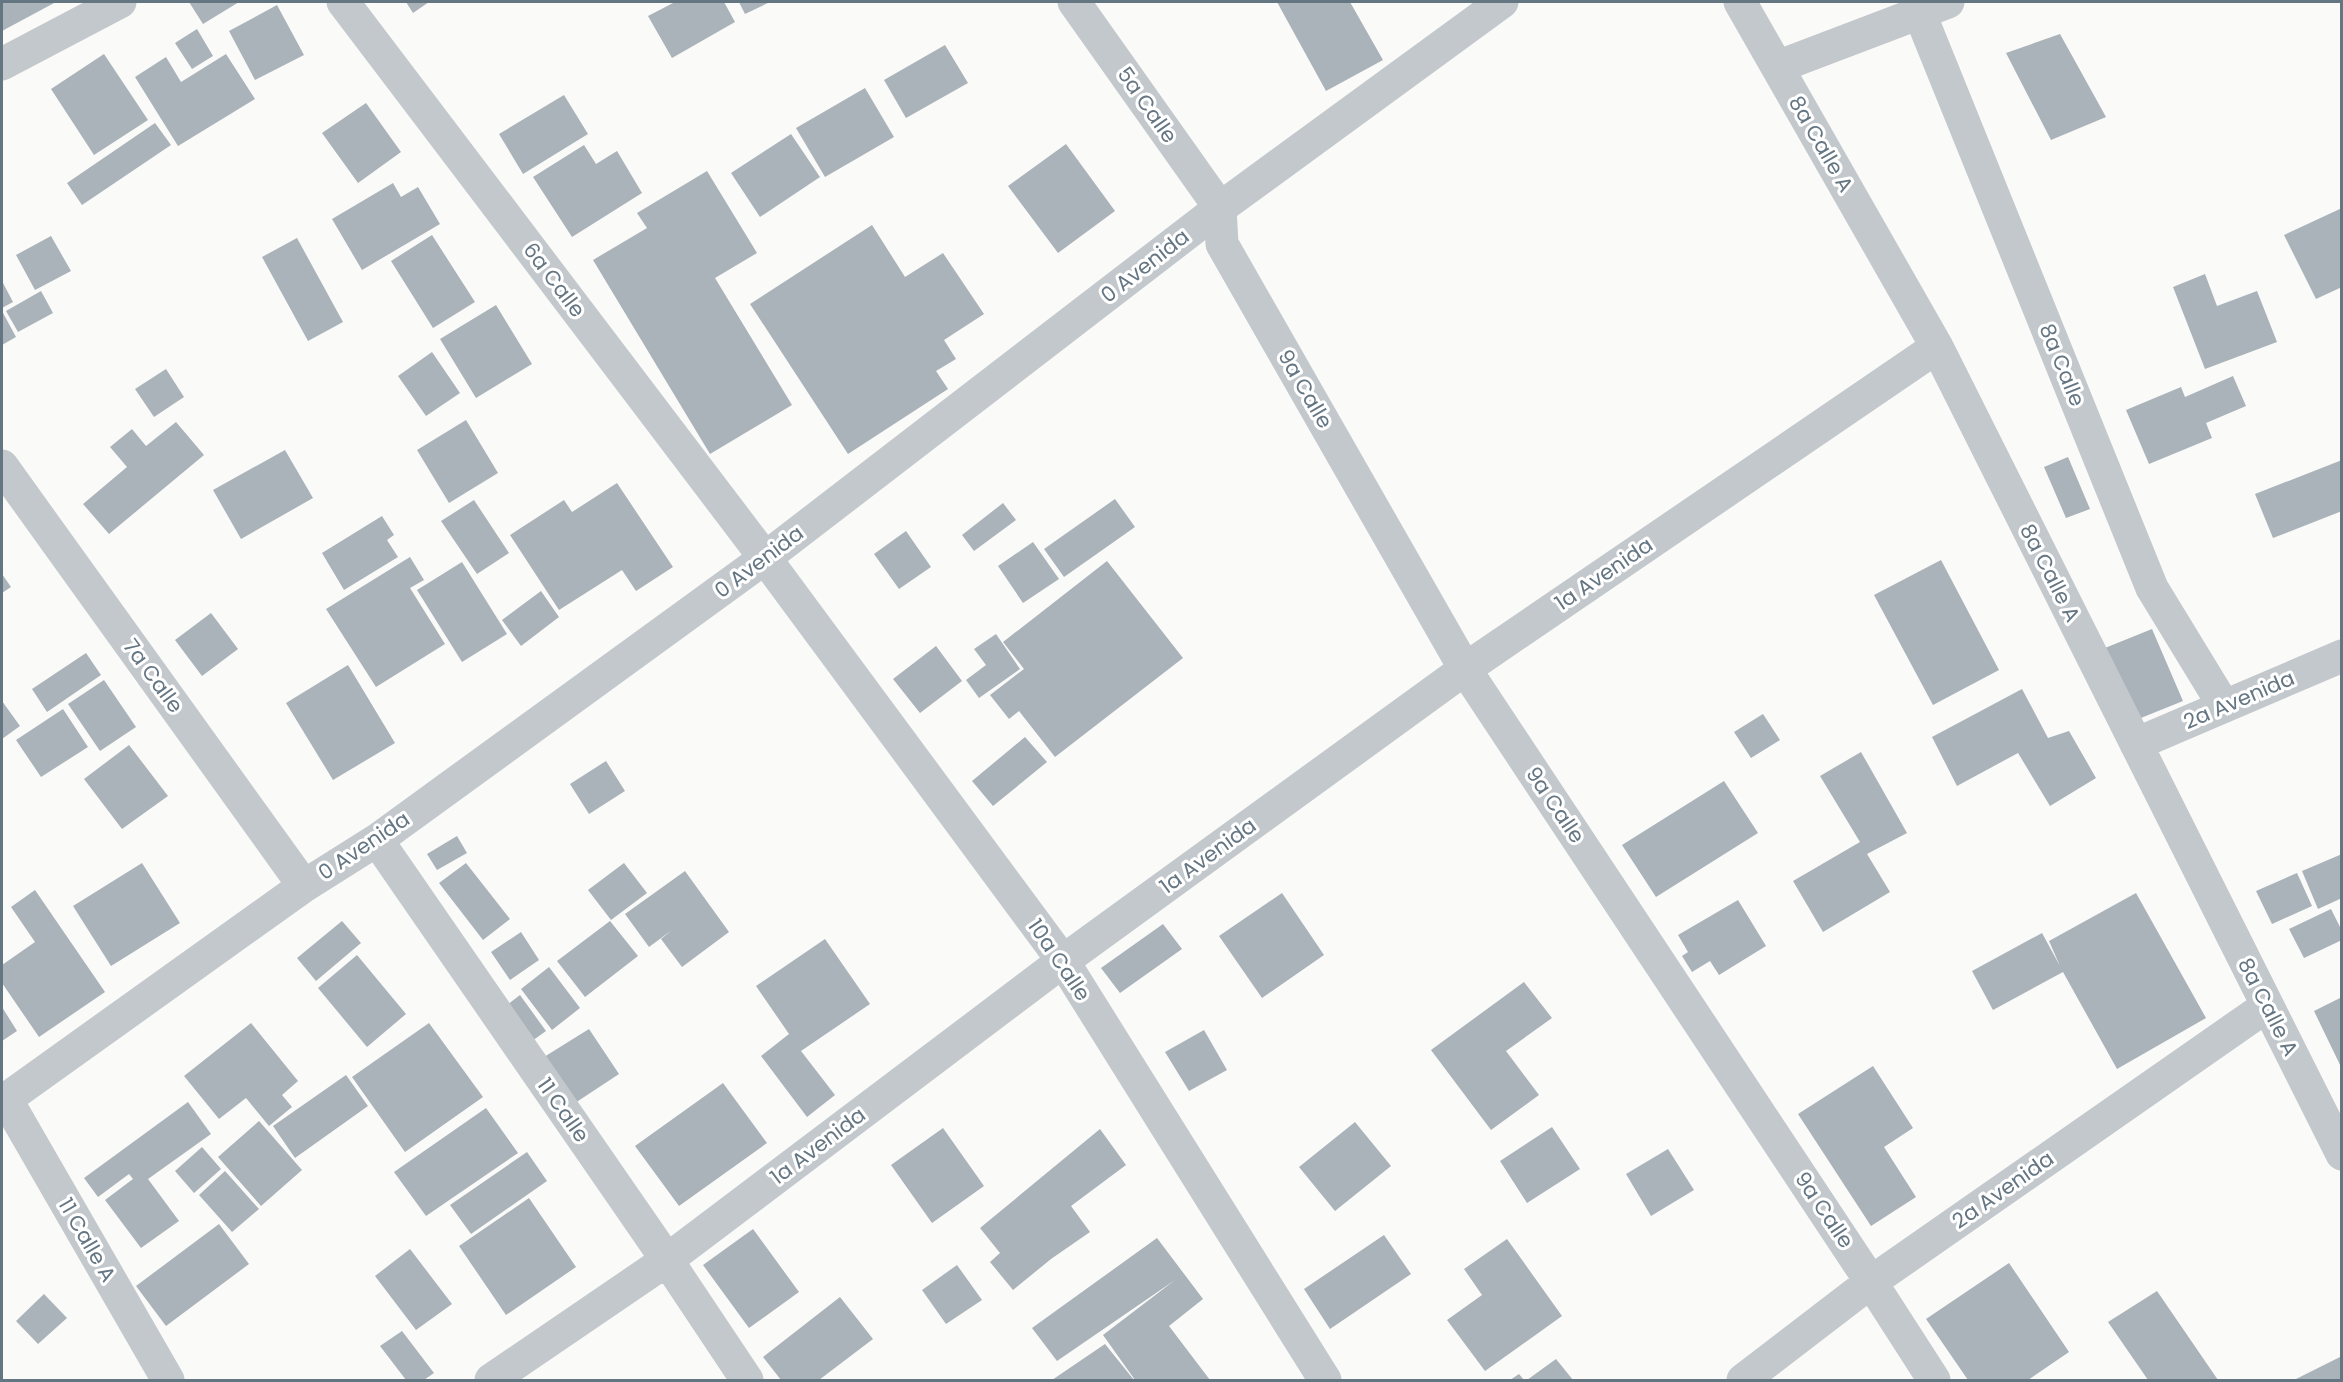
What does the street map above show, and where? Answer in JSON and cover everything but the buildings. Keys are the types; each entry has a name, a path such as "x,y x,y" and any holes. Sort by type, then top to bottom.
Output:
{"street":[{"path":"2,64 120,2"},
{"name":"6a Calle","path":"343,2 765,558"},
{"name":"5a Calle","path":"1074,2 1220,208"},
{"name":"0 Avenida","path":"4,1101 304,886 377,840 765,558 1220,208 1502,2"},
{"name":"8a Calle A","path":"1740,2 1937,347 2342,1154"},
{"path":"1777,67 1934,8"},
{"name":"8a Calle","path":"1934,8 2152,588 2224,706"},
{"name":"9a Calle","path":"1220,208 1222,244 1465,669 1934,1380"},
{"name":"1a Avenida","path":"491,1380 667,1260 1063,961 1465,669 1937,347"},
{"name":"7a Calle","path":"2,466 304,886"},
{"name":"10a Calle","path":"765,558 1063,961 1325,1380"},
{"name":"2a Avenida","path":"2136,744 2342,656"},
{"name":"11 Calle","path":"377,840 667,1260 747,1380"},
{"name":"2a Avenida","path":"1743,1380 1871,1282 2267,1006"},
{"name":"11 Calle A","path":"4,1101 168,1380"}]}
